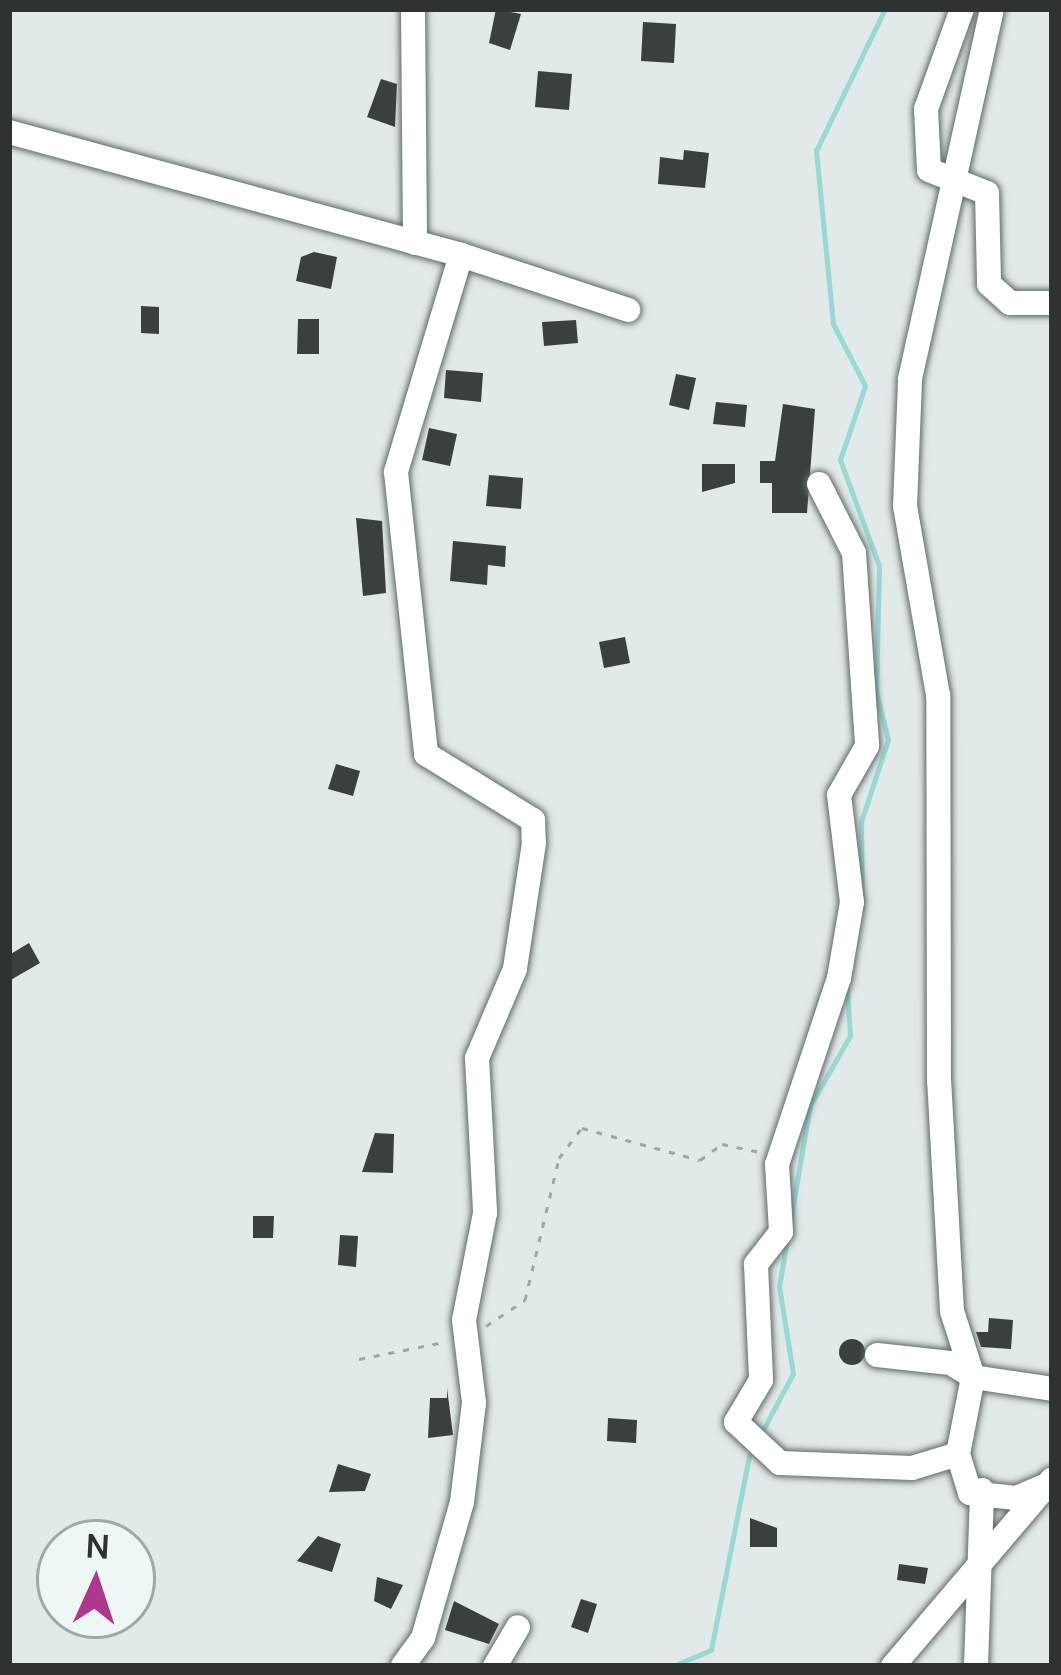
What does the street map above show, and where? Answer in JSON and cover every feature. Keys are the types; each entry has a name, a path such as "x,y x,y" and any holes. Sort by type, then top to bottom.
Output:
{"street":[{"path":"413,9 415,243"},
{"path":"962,9 924,131 929,170 987,193 989,284 1010,303 1052,303"},
{"path":"992,9 958,183 910,379 905,506 938,695 939,1081 952,1311 974,1377 958,1454 970,1493 982,1490 1016,1498 1048,1482"},
{"path":"9,132 461,255 628,310"},
{"path":"403,1666 423,1638 462,1502 468,1339 485,1214 477,1058 515,969 534,843 533,820 426,754 396,472 461,255"},
{"path":"819,484 854,553 867,746 838,795 853,868 839,978 777,1164 781,1232 756,1264 761,1380 736,1422 780,1463 912,1468 958,1454"},
{"path":"878,1355 950,1363 974,1377 1052,1389"},
{"path":"893,1666 1042,1503 1048,1482"},
{"path":"976,1666 982,1490"},
{"path":"495,1666 518,1627"}],"path":[{"path":"358,1359 468,1339 525,1300 559,1158 582,1128 700,1160 722,1144 752,1144 777,1164"}],"building":[{"path":"496,9 521,14 510,50 489,43"},
{"path":"643,22 676,24 674,63 641,61"},
{"path":"538,71 572,74 569,110 535,107"},
{"path":"381,79 397,84 395,127 367,117"},
{"path":"684,150 709,153 705,188 658,184 660,157 683,160"},
{"path":"314,252 337,257 331,289 296,281 301,257"},
{"path":"141,306 159,307 159,334 141,333"},
{"path":"298,319 319,319 319,354 297,354"},
{"path":"576,320 578,343 544,346 542,322"},
{"path":"446,370 483,373 481,402 444,398"},
{"path":"676,374 696,378 689,410 669,405"},
{"path":"716,402 747,405 745,427 713,424"},
{"path":"783,404 815,409 807,513 772,513 772,483 760,483 760,461 775,461"},
{"path":"429,428 457,434 450,466 422,460"},
{"path":"702,464 735,464 735,483 702,492"},
{"path":"489,475 523,478 521,509 486,506"},
{"path":"356,518 382,521 386,593 363,596"},
{"path":"453,541 506,546 505,567 488,565 487,585 450,581"},
{"path":"625,637 630,663 604,668 599,642"},
{"path":"336,764 360,771 353,796 328,789"},
{"path":"29,943 40,963 9,981 9,955"},
{"path":"375,1133 394,1134 393,1173 362,1172"},
{"path":"253,1216 274,1216 273,1238 253,1238"},
{"path":"340,1235 358,1236 356,1267 338,1265"},
{"path":"989,1318 1013,1320 1011,1349 981,1347 976,1332 988,1332"},
{"path":"852,1339 865,1352 852,1365 839,1352"},
{"path":"447,1388 453,1435 428,1438 430,1398 447,1398"},
{"path":"608,1418 637,1420 636,1443 607,1441"},
{"path":"338,1464 371,1474 365,1491 329,1492"},
{"path":"750,1518 777,1528 777,1547 750,1547"},
{"path":"318,1536 341,1544 332,1572 297,1561"},
{"path":"899,1564 928,1568 925,1584 897,1580"},
{"path":"377,1577 403,1585 391,1609 374,1601"},
{"path":"581,1599 597,1604 588,1633 571,1627"},
{"path":"454,1601 499,1624 489,1644 445,1630"}],"waterway":[{"path":"862,909 861,822 888,740 876,692 879,566 840,460 865,386 833,324 816,151 885,9"},
{"path":"764,1428 793,1374 779,1287 810,1106 850,1036 847,990"},
{"path":"673,1666 711,1650 749,1457"}]}
